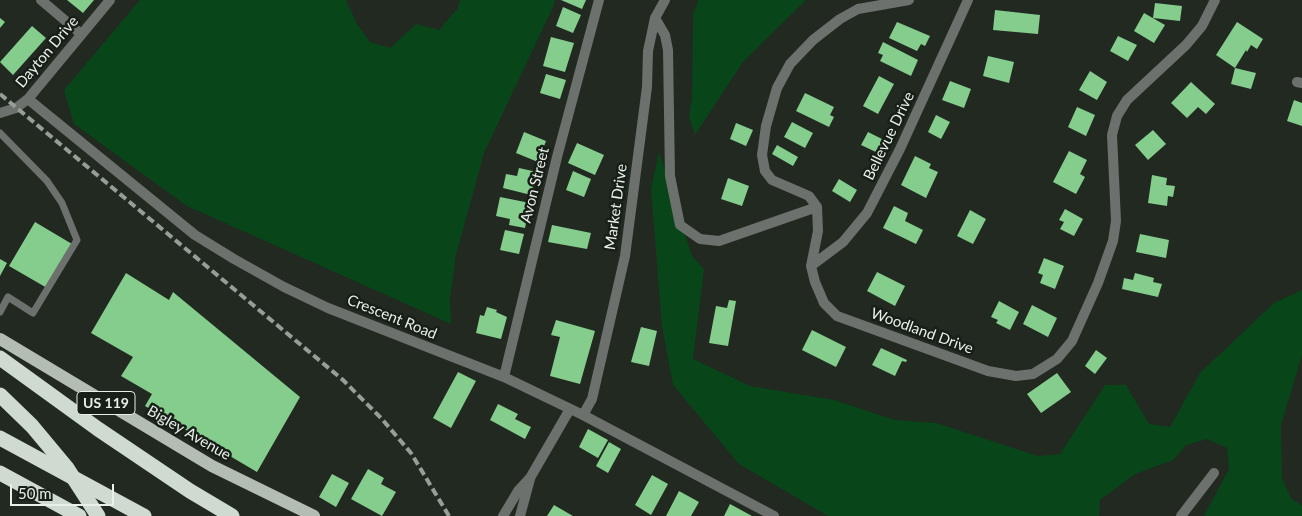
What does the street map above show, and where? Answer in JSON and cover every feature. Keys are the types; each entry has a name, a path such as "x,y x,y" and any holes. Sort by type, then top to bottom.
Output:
{"highway":[{"path":"0,358 98,429 190,491 232,516"},
{"path":"0,395 32,426 67,468 98,516"},
{"path":"0,438 144,516"},
{"path":"0,473 79,516"}],"main road":[{"name":"Bigley Avenue","path":"0,339 212,466 260,492 314,516"}],"street":[{"path":"41,0 81,34"},
{"name":"Dayton Drive","path":"0,113 16,108 28,99 110,0"},
{"name":"Avon Street","path":"504,377 557,157 599,0"},
{"name":"Market Drive","path":"583,415 592,399 625,256 647,87 648,51 655,18 665,0"},
{"path":"655,18 665,36 668,50 670,176 680,225 700,239 719,241 817,207 809,196 772,180 765,172 762,155 766,126 777,88 790,64 813,40 840,19 858,9 909,0"},
{"name":"Bellevue Drive","path":"811,266 843,242 867,213 900,149 968,0"},
{"name":"Woodland Drive","path":"817,207 818,231 811,266 814,282 824,303 837,316 988,371 1016,376 1033,374 1057,359 1072,341 1098,283 1113,241 1116,221 1112,135 1117,116 1127,100 1186,45 1202,26 1215,0"},
{"name":"Crescent Road","path":"28,99 195,235 284,287 328,308 504,377 583,415 774,516"},
{"path":"502,516 518,491 530,478 570,409"},
{"path":"1181,516 1214,473"},
{"path":"520,516 530,478"}],"lane":[{"path":"0,133 47,181 62,204 77,240 33,313 8,297 0,312"}],"green space":[{"path":"140,0 346,0 357,24 370,42 390,48 416,24 439,30 458,8 460,0 555,0 484,153 456,255 450,298 451,324 187,206 74,124 64,90"},
{"path":"699,0 806,0 743,62 695,135 689,117 692,98 693,14"},
{"path":"659,152 692,256 704,269 693,359 750,386 834,400 895,420 936,423 1038,456 1060,454 1105,385 1126,385 1149,424 1170,427 1200,373 1274,303 1302,290 1302,355 1281,425 1282,478 1291,498 1302,506 1302,516 1204,516 1229,469 1227,448 1207,439 1186,445 1173,460 1135,474 1100,500 1099,516 828,516 739,464 673,385 662,326 651,189"}],"building":[{"path":"67,0 94,0 83,13"},
{"path":"561,0 586,0 582,9"},
{"path":"1155,3 1182,6 1180,21 1153,18"},
{"path":"563,7 581,15 573,33 556,26"},
{"path":"995,10 1040,15 1038,34 993,30"},
{"path":"1144,13 1165,25 1154,43 1134,31"},
{"path":"0,18 5,22 0,28"},
{"path":"897,22 930,36 925,46 921,44 917,51 889,38"},
{"path":"1237,22 1263,39 1257,49 1251,45 1247,52 1246,50 1235,68 1216,55"},
{"path":"32,26 46,38 13,75 0,62"},
{"path":"1118,36 1137,45 1128,61 1110,51"},
{"path":"551,37 574,43 565,72 543,66"},
{"path":"883,42 918,60 911,76 880,61 883,55 878,53"},
{"path":"988,56 1014,62 1009,83 983,76"},
{"path":"1235,68 1256,73 1251,89 1231,84"},
{"path":"1090,71 1107,82 1097,100 1079,90"},
{"path":"546,74 566,80 560,99 540,93"},
{"path":"879,76 894,84 878,114 863,106"},
{"path":"950,81 971,89 964,108 942,100"},
{"path":"1191,82 1215,104 1206,114 1198,107 1187,118 1171,103"},
{"path":"805,93 834,107 830,115 834,117 829,127 796,111"},
{"path":"1294,100 1302,103 1302,126 1287,121"},
{"path":"1077,107 1095,115 1086,136 1068,127"},
{"path":"936,115 950,122 941,139 928,132"},
{"path":"792,122 813,133 805,148 784,137"},
{"path":"736,123 753,130 746,146 730,139"},
{"path":"1153,130 1166,144 1148,160 1135,145"},
{"path":"524,132 546,141 538,162 516,153"},
{"path":"868,132 884,140 878,153 861,145"},
{"path":"577,143 604,155 595,175 568,163"},
{"path":"777,145 798,157 793,166 772,154"},
{"path":"1069,151 1087,160 1080,174 1085,177 1076,194 1053,182"},
{"path":"915,156 931,164 929,168 938,172 926,198 901,185"},
{"path":"519,168 537,172 531,195 503,188 506,174 517,176"},
{"path":"573,171 591,179 584,197 566,190"},
{"path":"1152,175 1167,178 1166,185 1175,186 1173,197 1168,196 1167,206 1148,203"},
{"path":"728,178 749,186 742,206 721,199"},
{"path":"839,179 857,190 850,202 832,191"},
{"path":"500,197 530,203 525,228 509,225 510,219 496,216"},
{"path":"894,206 908,213 905,221 923,230 916,244 883,228"},
{"path":"1065,209 1083,219 1074,236 1060,229 1064,222 1059,220"},
{"path":"970,210 986,219 973,244 957,236"},
{"path":"35,222 72,244 47,288 9,266"},
{"path":"552,225 591,233 587,249 548,242"},
{"path":"505,230 524,234 519,254 500,250"},
{"path":"1140,234 1169,240 1166,258 1136,252"},
{"path":"1044,258 1064,266 1055,289 1040,283 1043,275 1038,273"},
{"path":"0,259 7,263 0,276"},
{"path":"877,272 905,286 895,306 867,291"},
{"path":"126,273 169,300 173,292 300,397 257,472 145,406 152,394 121,376 133,357 91,333"},
{"path":"1135,273 1154,278 1153,282 1162,284 1158,297 1122,289 1124,278 1133,280"},
{"path":"729,300 736,301 728,346 709,343 716,306 727,308"},
{"path":"999,301 1019,312 1010,330 996,323 998,320 991,317"},
{"path":"1032,305 1057,318 1048,337 1023,324"},
{"path":"487,307 497,310 496,312 507,317 501,339 476,333 480,315 484,316"},
{"path":"556,320 595,331 580,384 550,376 560,337 551,335"},
{"path":"641,327 657,331 649,366 631,362"},
{"path":"812,330 846,347 836,367 802,350"},
{"path":"881,348 907,360 906,362 902,361 895,376 872,365"},
{"path":"1096,350 1107,358 1095,374 1085,366"},
{"path":"458,372 476,381 451,428 433,418"},
{"path":"1057,373 1071,392 1041,413 1027,394"},
{"path":"498,404 518,414 515,419 531,427 525,439 490,420"},
{"path":"588,429 608,440 598,458 579,447"},
{"path":"609,442 621,449 608,473 596,466"},
{"path":"368,469 384,478 381,484 396,492 382,516 351,499"},
{"path":"332,474 349,483 336,507 319,497"},
{"path":"652,475 668,484 651,515 635,505"},
{"path":"679,491 699,502 691,516 666,516"},
{"path":"730,504 752,516 724,516"},
{"path":"554,505 573,516 547,516"}],"railway":[{"path":"0,94 343,380 381,418 411,453 449,516"}]}
